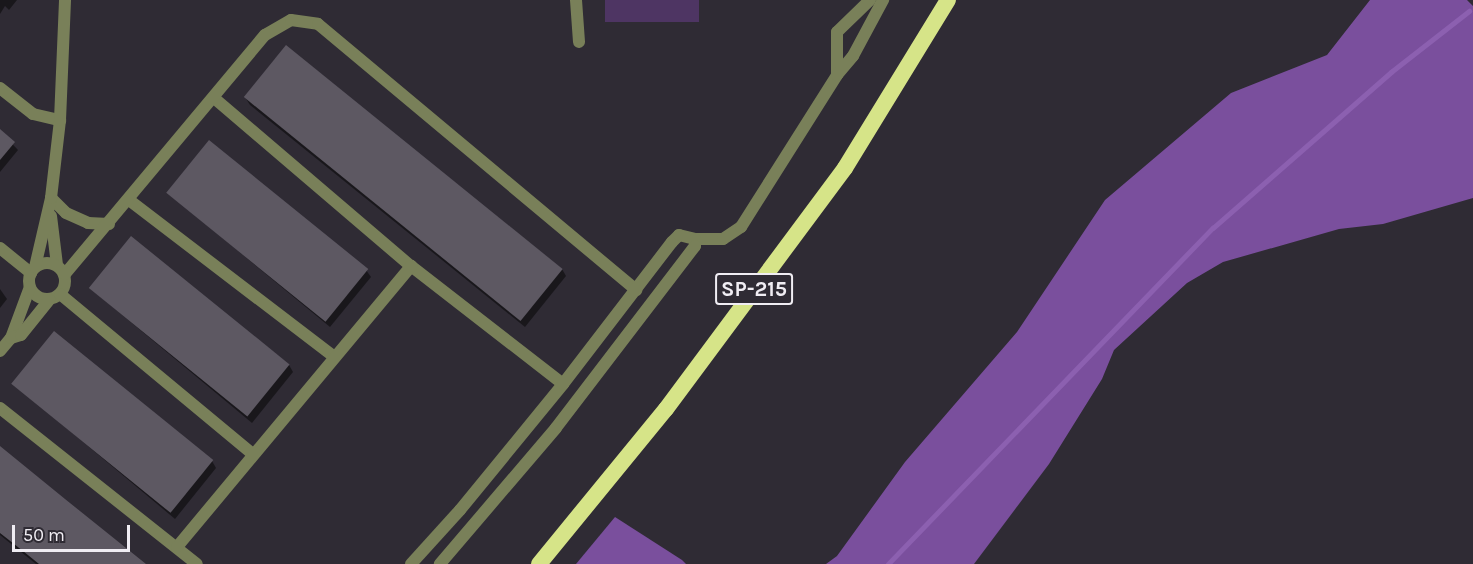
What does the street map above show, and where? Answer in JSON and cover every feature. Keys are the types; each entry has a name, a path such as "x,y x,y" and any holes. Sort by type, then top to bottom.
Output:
{"highway":[{"name":"SP-215","path":"539,564 666,409 845,168 948,0"}],"street":[{"path":"0,351 11,338 30,287 51,204 60,120 65,0"},
{"path":"576,0 579,42"},
{"path":"837,75 837,32 870,0"},
{"path":"411,564 460,510 563,384 679,235 694,239 723,239 741,227 837,75 853,56 883,0"},
{"path":"61,270 109,224 265,35 291,20 318,24 636,290"},
{"path":"0,88 33,114 60,120"},
{"path":"214,98 411,266 563,384"},
{"path":"129,200 333,356"},
{"path":"51,204 88,223 109,224"},
{"path":"11,338 21,334 54,297 61,270 51,204"},
{"path":"440,564 556,428 695,246 694,239"},
{"path":"0,248 33,270"},
{"path":"33,270 48,262 61,270"},
{"path":"177,548 333,356 411,266"},
{"path":"30,287 40,298 54,297 253,454"},
{"path":"0,408 196,564"}],"shaded area":[{"path":"605,0 699,0 699,22 605,22"},
{"path":"1370,0 1467,0 1473,6 1473,198 1383,224 1339,229 1223,262 1187,283 1114,350 1102,379 1049,464 974,564 826,564 837,556 905,462 1017,332 1105,200 1231,93 1327,55"},
{"path":"615,517 682,560 686,564 576,564"}],"building":[{"path":"286,45 563,269 520,321 244,97"},
{"path":"0,129 15,142 0,160"},
{"path":"209,140 368,269 326,322 166,193"},
{"path":"131,236 290,364 247,416 89,288"},
{"path":"54,331 213,460 171,513 11,384"},
{"path":"0,446 146,564 39,564 0,533"}],"waterway":[{"path":"888,564 1213,228 1391,72 1469,11"}]}
